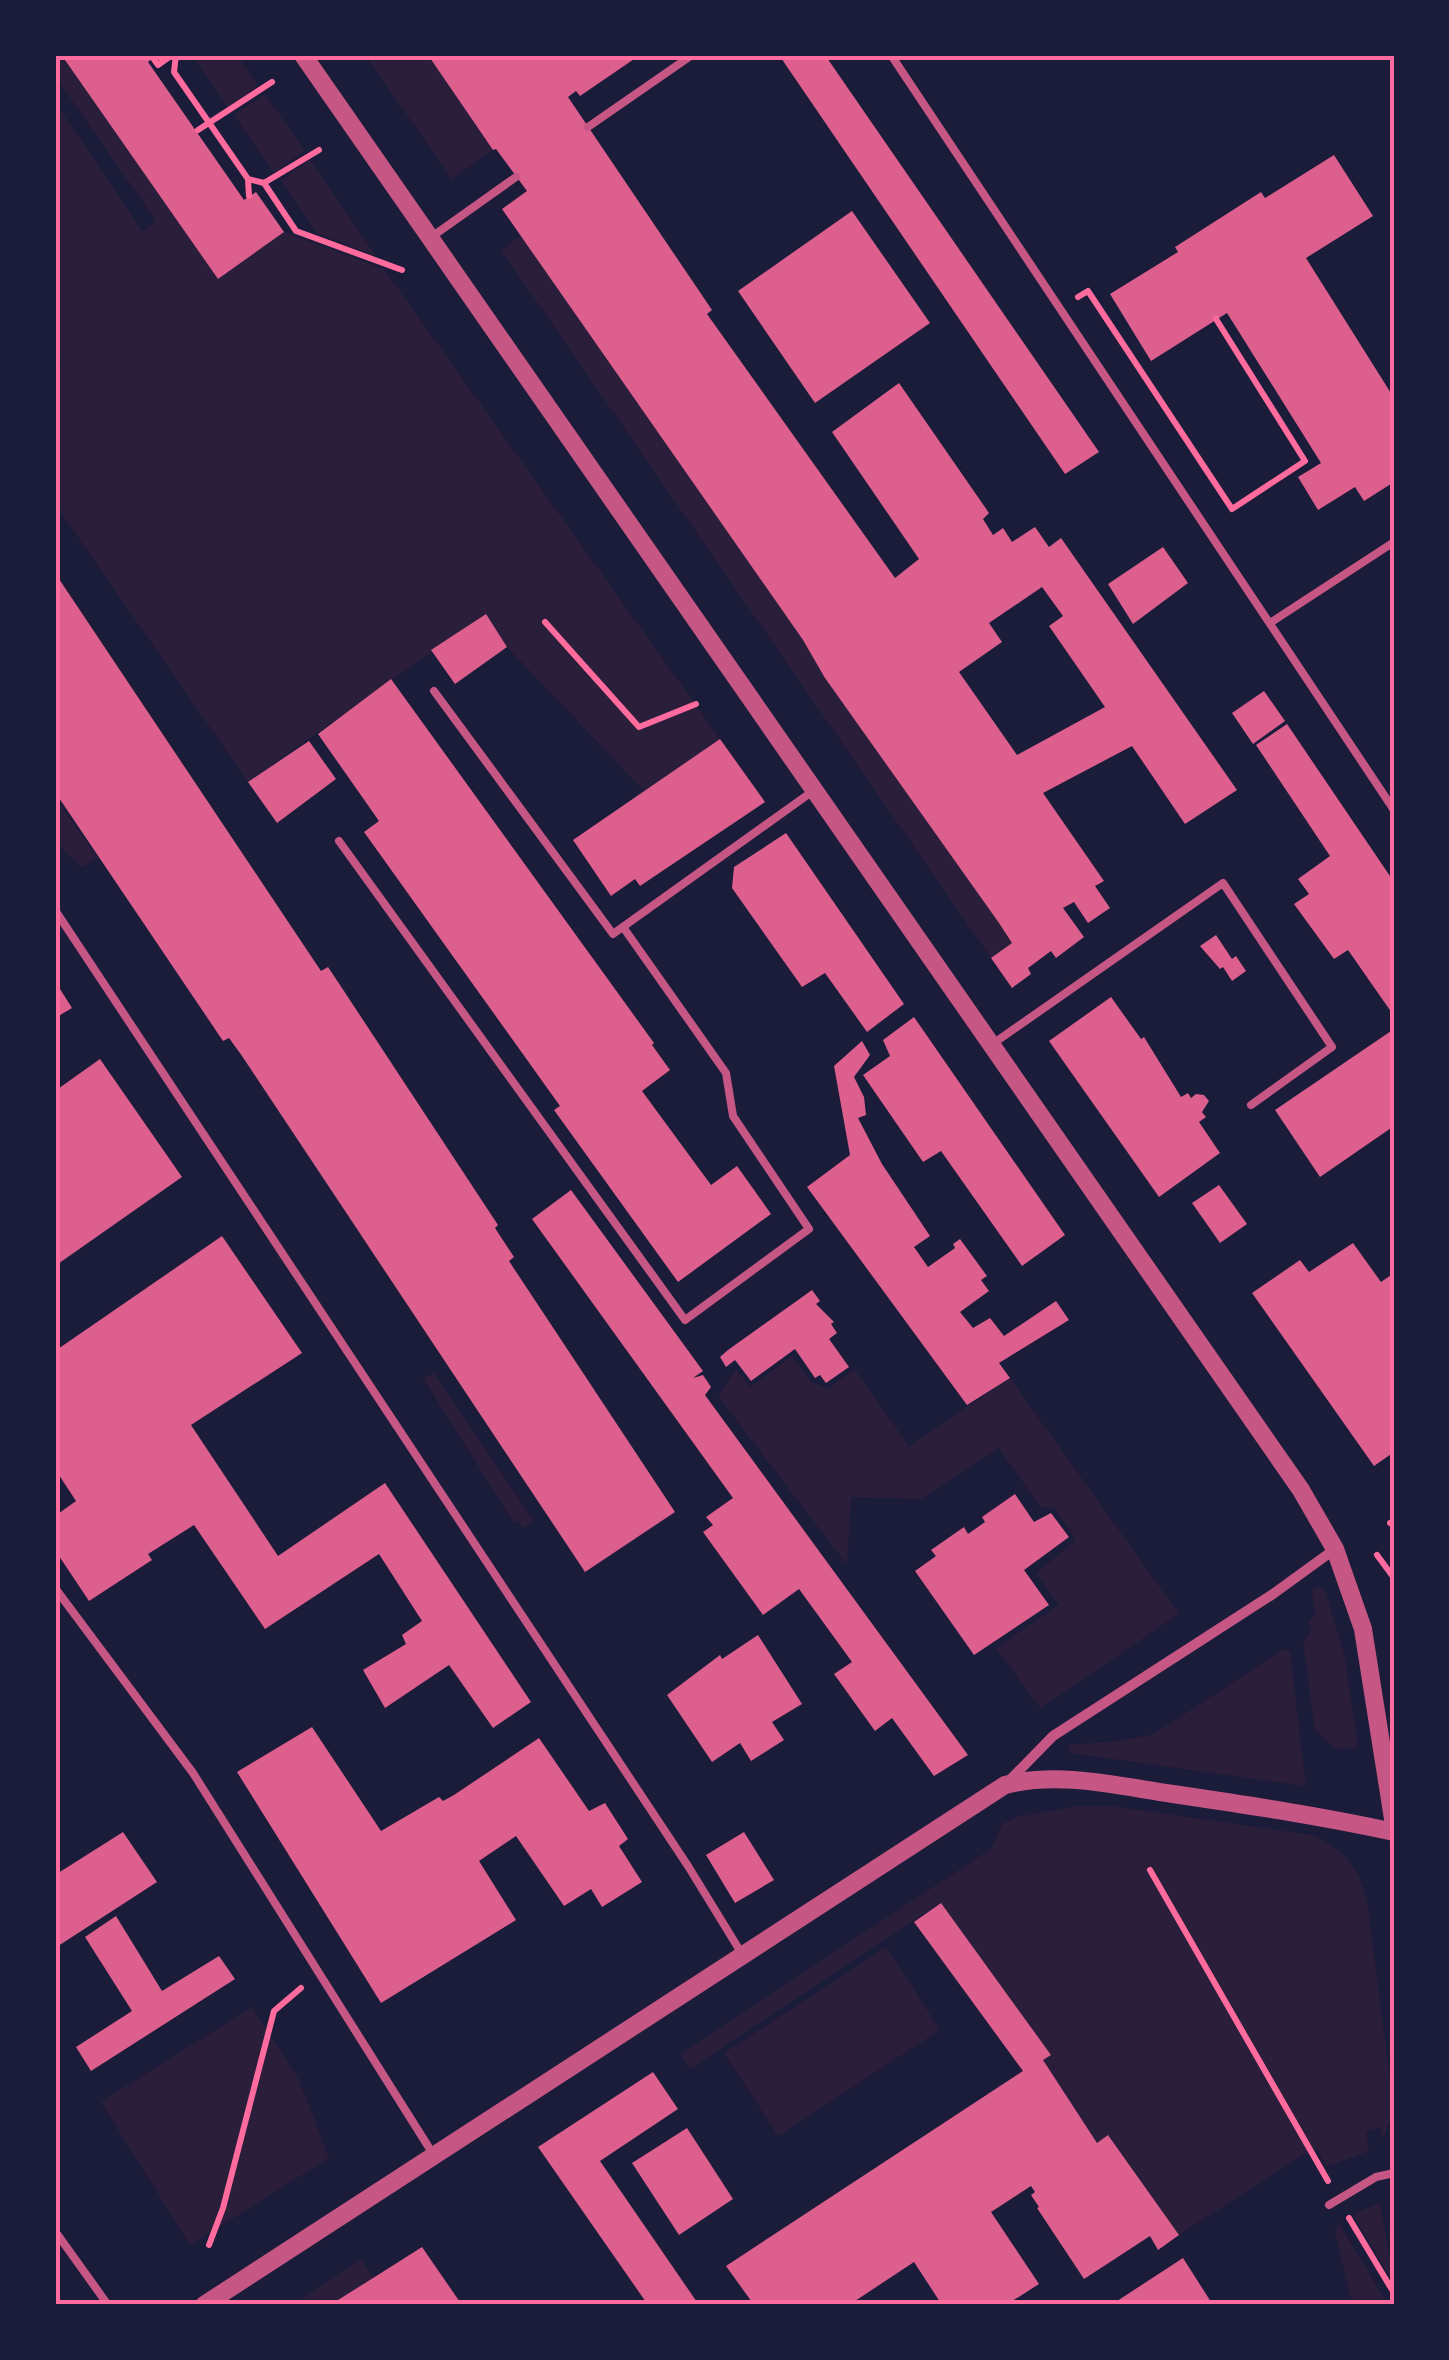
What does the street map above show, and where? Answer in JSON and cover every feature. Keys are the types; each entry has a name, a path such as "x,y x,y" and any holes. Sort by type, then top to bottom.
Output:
{"street":[{"path":"303,55 1301,1490 1335,1549 1363,1629 1394,1828 1079,1780 1024,1780 1004,1785"},
{"path":"204,2305 1004,1785 1053,1736 1273,1594 1335,1549"}],"lane":[{"path":"588,127 692,55"},
{"path":"891,55 1394,810"},
{"path":"430,238 516,177"},
{"path":"1270,623 1394,542"},
{"path":"434,691 613,934 813,791"},
{"path":"339,841 685,1320 809,1229 733,1116 726,1073 623,926"},
{"path":"990,1046 1224,883 1332,1047 1251,1105"},
{"path":"55,910 678,1851 742,1954"},
{"path":"55,1588 86,1634 182,1756 433,2155"},
{"path":"1329,2205 1376,2176 1394,2173"},
{"path":"55,2230 108,2305"}],"path":[{"path":"153,58 158,65 174,55"},
{"path":"174,55 174,72 248,179 250,196"},
{"path":"198,130 272,82"},
{"path":"264,183 319,150"},
{"path":"248,179 264,183 296,231 402,270"},
{"path":"1060,308 1088,291 1232,509 1305,461 1216,320"},
{"path":"545,622 638,727 696,704"},
{"path":"1377,1555 1394,1578"},
{"path":"1150,1870 1394,2293"},
{"path":"209,2245 223,2208 274,2012 319,1972"}],"shaded area":[{"path":"192,55 237,55 258,86 228,107"},
{"path":"365,55 428,55 493,150 452,179"},
{"path":"65,60 218,278 284,232 384,269 720,739 644,791 507,647 485,614 248,782 55,504 55,374 61,364 55,322 55,102 142,231 156,221 55,76 55,67"},
{"path":"265,94 305,151 274,173 234,115"},
{"path":"310,160 376,256 317,233 281,181"},
{"path":"521,236 999,923 1012,943 991,958 501,250"},
{"path":"55,797 98,858 82,867 55,842"},
{"path":"792,1356 811,1382 828,1389 854,1369 909,1446 1010,1378 1179,1614 1040,1708 996,1648 1059,1605 1036,1573 1076,1540 1054,1508 1040,1507 999,1448 921,1499 851,1497 847,1565 718,1396 736,1369 750,1387"},
{"path":"434,1373 534,1521 523,1528 518,1521 514,1523 423,1378"},
{"path":"1312,1590 1325,1590 1345,1658 1358,1748 1336,1749 1315,1731 1303,1641 1312,1630 1308,1621 1315,1616"},
{"path":"1284,1649 1290,1652 1306,1786 1070,1753 1069,1745 1154,1734"},
{"path":"1078,1806 1111,1806 1312,1835 1349,1861 1360,1878 1367,1901 1394,2110 1383,2138 1380,2127 1366,2132 1369,2151 1326,2167 1317,2150 1301,2156 1179,2235 1109,2135 1097,2143 1043,2060 1050,2054 940,1903 690,2069 681,2054 992,1848 1002,1824 1017,1817"},
{"path":"886,1947 940,2030 778,2136 724,2053"},
{"path":"252,2007 299,2080 329,2158 190,2245 101,2102"},
{"path":"1380,2203 1392,2273 1388,2274 1353,2214"},
{"path":"1339,2223 1388,2305 1352,2304 1335,2232"},
{"path":"361,2260 373,2278 330,2305 293,2305"}],"building":[{"path":"72,55 157,55 148,62 244,200 256,192 284,232 218,279 65,60"},
{"path":"428,55 640,55 580,96 576,91 568,97 712,310 707,314 895,578 919,559 832,432 899,383 989,513 983,519 993,535 1003,528 1012,542 1035,527 1049,547 1061,538 1237,790 1185,824 1132,746 1043,793 1104,881 1095,886 1110,908 1088,923 1074,902 1063,908 1084,937 1056,958 1051,951 1028,968 1031,974 1012,988 991,958 1012,943 502,209 527,191 493,150","holes":["1042,587 1063,616 1049,626 1105,707 1017,755 959,672 1002,642 989,623"]},
{"path":"779,55 825,55 1099,452 1065,474"},
{"path":"1334,155 1373,216 1306,258 1394,398 1394,482 1364,501 1355,487 1318,510 1298,477 1321,463 1227,313 1151,361 1110,294 1178,252 1175,247 1261,192 1265,198"},
{"path":"852,211 930,323 815,403 738,291"},
{"path":"1163,547 1188,583 1133,624 1108,584"},
{"path":"55,573 321,971 328,967 342,988 498,1225 495,1228 514,1257 509,1261 675,1512 585,1572 242,1056 229,1038 223,1041 55,792"},
{"path":"486,614 507,647 455,684 431,650"},
{"path":"391,679 654,1043 670,1070 642,1091 711,1185 737,1166 771,1214 678,1282 554,1110 560,1106 364,832 379,821 318,734"},
{"path":"1264,691 1285,721 1253,744 1232,713"},
{"path":"1287,724 1394,882 1394,1016 1348,950 1334,959 1294,904 1309,894 1298,879 1330,856 1256,745"},
{"path":"720,739 765,802 640,886 635,879 611,896 573,840"},
{"path":"309,741 336,779 277,823 248,782"},
{"path":"786,833 904,1004 867,1032 825,973 802,987 732,888 734,867"},
{"path":"1216,935 1232,959 1236,956 1246,971 1232,981 1200,946"},
{"path":"55,981 72,1008 55,1018"},
{"path":"1111,997 1141,1039 1144,1037 1181,1097 1188,1093 1191,1098 1204,1095 1209,1101 1202,1112 1206,1117 1199,1122 1220,1153 1159,1197 1049,1041"},
{"path":"914,1017 1065,1235 1022,1266 941,1151 923,1162 863,1075 890,1056 883,1040"},
{"path":"1394,1029 1394,1126 1320,1177 1275,1110"},
{"path":"862,1041 870,1055 854,1077 864,1097 866,1115 858,1118 882,1164 930,1236 914,1247 928,1267 955,1248 953,1244 960,1239 987,1276 981,1280 989,1291 960,1312 973,1328 990,1318 1004,1336 1056,1301 1069,1320 999,1363 1010,1378 967,1405 807,1187 850,1155 834,1066"},
{"path":"100,1059 182,1177 55,1266 55,1091"},
{"path":"1219,1185 1247,1224 1220,1243 1192,1203"},
{"path":"571,1190 703,1371 693,1378 703,1375 711,1387 705,1395 968,1755 934,1776 892,1718 875,1731 834,1674 852,1662 799,1589 763,1615 703,1532 713,1525 706,1517 733,1498 532,1219"},
{"path":"222,1236 302,1353 191,1425 278,1556 385,1483 531,1702 493,1728 449,1665 385,1708 363,1670 406,1644 402,1635 422,1621 379,1554 265,1629 194,1525 148,1554 152,1560 89,1601 55,1550 55,1516 76,1501 55,1469 55,1351"},
{"path":"1353,1243 1381,1282 1394,1273 1394,1452 1374,1466 1252,1293 1300,1260 1309,1272"},
{"path":"812,1290 820,1301 816,1304 834,1322 831,1324 837,1333 829,1339 849,1367 826,1383 820,1375 815,1378 795,1349 751,1381 735,1360 726,1367 720,1357"},
{"path":"1015,1494 1034,1522 1051,1513 1069,1537 1024,1570 1049,1605 974,1655 915,1571 936,1556 931,1550 964,1527 968,1534 985,1522 982,1517"},
{"path":"758,1635 802,1704 772,1722 784,1740 751,1761 740,1743 712,1762 667,1695 720,1655 722,1659"},
{"path":"312,1727 381,1831 439,1797 443,1801 454,1795 539,1738 589,1811 605,1803 628,1839 619,1846 642,1882 602,1907 591,1889 564,1906 516,1836 479,1861 516,1920 381,2003 237,1772"},
{"path":"123,1832 157,1882 55,1948 55,1875"},
{"path":"744,1832 774,1880 735,1903 706,1855"},
{"path":"941,1903 1051,2055 1043,2060 1097,2143 1108,2135 1179,2235 1158,2250 1150,2236 1084,2279 1037,2208 1031,2186 991,2212 1039,2284 1006,2305 942,2305 914,2262 849,2305 754,2305 726,2266 1023,2071 914,1922"},
{"path":"116,1916 162,1991 219,1956 235,1979 91,2071 76,2047 132,2011 85,1937"},
{"path":"653,2072 678,2109 600,2161 699,2305 648,2305 538,2147"},
{"path":"687,2128 733,2199 679,2235 632,2163"},
{"path":"422,2247 462,2305 330,2305 381,2273"},
{"path":"1183,2258 1213,2305 1111,2305"}]}
